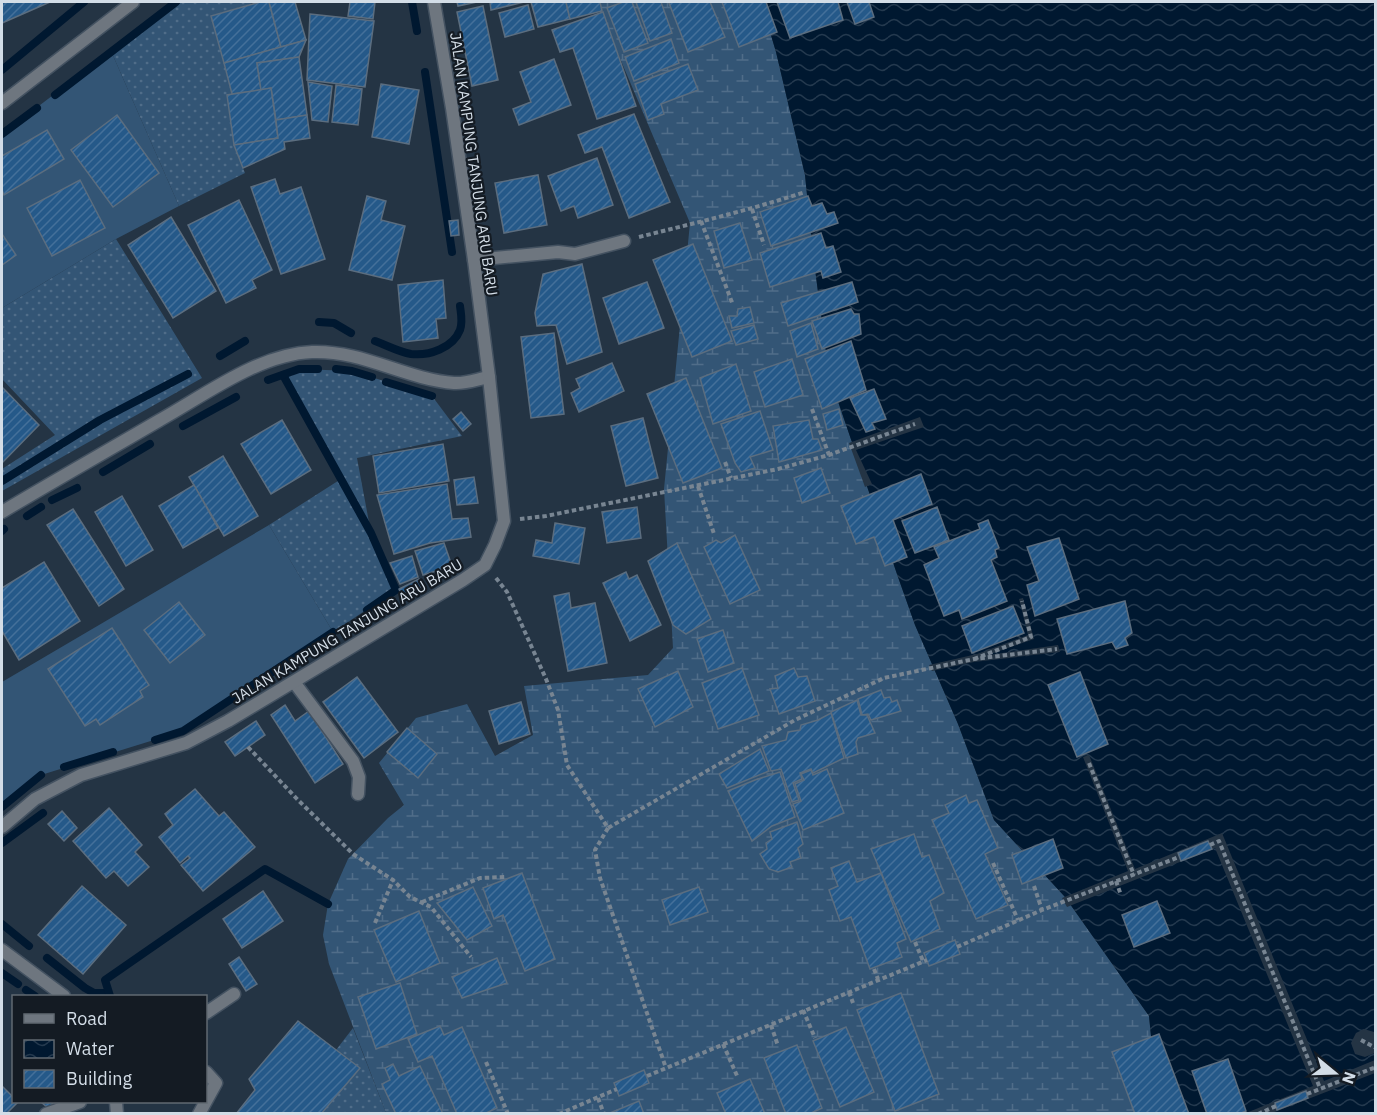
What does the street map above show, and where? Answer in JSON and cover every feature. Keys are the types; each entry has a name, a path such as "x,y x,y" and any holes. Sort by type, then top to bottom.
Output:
{"street":[{"path":"2,103 133,2"},
{"name":"JALAN KAMPUNG TANJUNG ARU BARU","path":"2,827 35,799 81,775 186,743 294,682 485,565 504,521 474,260 434,2"},
{"path":"474,260 558,252 575,254 624,241"},
{"path":"2,512 219,386 268,361 291,354 314,352 348,354 427,379 456,383 489,377"},
{"path":"294,682 353,761 359,777 358,794"},
{"path":"2,950 63,995"},
{"path":"207,1012 234,994"},
{"path":"207,1073 216,1083 207,1099"},
{"path":"46,1113 74,1103"}],"path":[{"path":"624,241 752,209 805,192"},
{"path":"752,209 764,245"},
{"path":"701,221 733,305"},
{"path":"812,409 829,455"},
{"path":"504,521 546,516 778,470 829,455 915,424"},
{"path":"725,462 731,478"},
{"path":"698,486 714,534"},
{"path":"485,565 507,592 546,679 558,710 567,765 608,828"},
{"path":"974,659 1031,637 1022,601"},
{"path":"666,1068 600,878 595,850 608,828 795,720 884,678 974,659 1057,649"},
{"path":"248,747 353,854 393,880 410,897 431,907 471,957"},
{"path":"1089,764 1134,874"},
{"path":"1210,844 1219,841 1320,1088"},
{"path":"957,947 1042,910 1179,857"},
{"path":"993,863 1018,920"},
{"path":"421,902 480,878 505,877"},
{"path":"375,923 393,880"},
{"path":"1116,881 1121,895"},
{"path":"1034,886 1042,910"},
{"path":"647,1076 925,961 915,942"},
{"path":"874,969 878,979"},
{"path":"849,992 852,1002"},
{"path":"803,1010 815,1038"},
{"path":"771,1025 778,1046"},
{"path":"1360,1040 1376,1048"},
{"path":"723,1044 738,1078"},
{"path":"486,1062 508,1113"},
{"path":"1307,1094 1376,1067"},
{"path":"559,1113 617,1089"},
{"path":"598,1098 604,1113"},
{"path":"1258,1113 1276,1106"}],"green space":[{"path":"176,2 250,2 251,4 211,16 232,94 227,95 234,145 245,173 179,206 111,51"},
{"path":"596,2 761,2 776,52 805,175 829,375 898,577 915,625 958,724 994,820 1065,897 1149,1016 1156,1086 1147,1113 386,1113 329,964 323,935 328,904 348,859 404,805 379,763 416,718 467,704 495,756 533,735 524,686 648,675 673,648 664,489 690,223"},
{"path":"111,51 179,206 116,239 2,308 2,134"},
{"path":"116,239 202,378 2,491 2,469 55,435 2,379 2,308"},
{"path":"299,369 352,371 432,396 462,436 357,458 371,533 396,590 333,632 269,525 341,479 283,375"},
{"path":"269,525 333,632 183,731 41,775 2,807 2,682"},
{"path":"353,1028 386,1113 321,1114 360,1068 336,1050"}],"water":[{"path":"761,2 1375,2 1375,1113 1147,1113 1156,1086 1149,1016 1065,897 994,820 958,724 915,625 898,577 829,375 805,175 776,52"}],"pier":[{"path":"920,417 924,427 856,450 872,484 865,487 849,443"},
{"path":"1023,598 1034,639 988,655 1058,645 1060,652 974,662 932,671 929,665 977,654 1028,635 1019,599"},
{"path":"1089,755 1135,869 1222,833 1324,1081 1375,1060 1375,1073 1272,1113 1246,1113 1313,1086 1215,848 1067,907 1062,898 1128,871 1083,757"},
{"path":"1364,1029 1376,1035 1375,1053 1365,1057 1355,1054 1351,1043 1356,1033"}],"building":[{"path":"2,2 50,2 2,23"},
{"path":"260,2 269,2 281,47 224,63 211,16"},
{"path":"269,2 295,2 306,40 281,47"},
{"path":"350,2 375,2 373,19 348,16"},
{"path":"457,2 477,2 458,6"},
{"path":"490,2 524,2 491,10"},
{"path":"531,2 566,2 570,19 538,27"},
{"path":"566,2 600,2 602,11 570,19"},
{"path":"623,2 632,2 648,43 624,52 607,8"},
{"path":"636,2 661,2 672,33 650,41"},
{"path":"710,2 725,37 688,52 669,3"},
{"path":"722,2 766,2 777,32 739,47"},
{"path":"777,2 838,2 843,20 790,38"},
{"path":"847,2 869,2 874,17 855,24"},
{"path":"528,5 534,29 505,37 499,13"},
{"path":"483,6 498,80 472,86 457,12"},
{"path":"603,12 636,106 597,119 573,48 560,52 552,30"},
{"path":"310,14 374,21 365,87 307,80"},
{"path":"671,39 679,63 634,81 625,57"},
{"path":"306,40 299,57 257,63 261,90 232,94 224,63"},
{"path":"299,57 307,115 276,120 271,88 261,90 257,63"},
{"path":"554,59 571,105 519,125 513,109 531,102 520,72"},
{"path":"688,64 698,90 661,104 664,114 648,120 635,84"},
{"path":"308,82 332,86 328,122 312,120"},
{"path":"381,84 419,90 409,144 372,137"},
{"path":"336,85 362,89 358,125 332,122"},
{"path":"271,88 278,138 234,145 227,95"},
{"path":"634,114 670,202 629,218 602,147 585,153 578,135"},
{"path":"117,115 159,173 113,207 71,150"},
{"path":"307,115 310,138 284,142 285,149 243,168 234,145 278,138 276,120"},
{"path":"47,130 64,159 4,195 2,156"},
{"path":"597,158 613,205 578,218 574,206 561,211 548,176"},
{"path":"538,175 547,225 504,233 495,183"},
{"path":"275,179 280,194 301,187 325,259 281,274 251,187"},
{"path":"80,180 105,228 52,256 27,208"},
{"path":"367,196 386,201 381,220 405,226 392,280 349,270"},
{"path":"808,196 812,206 822,203 827,214 834,212 838,223 771,246 760,212"},
{"path":"239,200 272,270 252,280 256,288 226,303 188,225"},
{"path":"171,217 216,291 173,318 128,245"},
{"path":"458,220 459,235 451,236 449,221"},
{"path":"740,223 752,260 724,268 714,231"},
{"path":"821,233 826,248 833,246 841,272 823,278 821,271 770,287 760,253"},
{"path":"2,234 16,255 2,265"},
{"path":"693,244 732,341 692,357 653,260"},
{"path":"582,264 602,352 567,364 556,325 537,326 535,313 543,274"},
{"path":"443,280 446,318 436,319 438,338 403,342 398,285"},
{"path":"647,282 664,328 619,344 603,298"},
{"path":"852,282 858,302 788,326 781,303"},
{"path":"750,307 754,323 732,328 729,316 737,316 738,309"},
{"path":"851,309 854,314 859,314 861,334 822,349 812,321"},
{"path":"811,323 818,349 797,357 790,331"},
{"path":"754,325 758,339 736,345 731,331"},
{"path":"554,333 564,414 531,418 521,337"},
{"path":"851,341 866,390 822,409 805,359"},
{"path":"792,359 803,395 765,407 754,372"},
{"path":"612,363 624,391 579,412 571,393 580,388 576,379"},
{"path":"736,364 751,411 713,424 700,378"},
{"path":"686,378 722,468 683,483 647,394"},
{"path":"2,387 39,425 2,463"},
{"path":"874,389 886,419 872,423 875,429 866,432 850,398"},
{"path":"839,409 843,425 827,430 823,414"},
{"path":"760,411 773,450 750,457 755,468 741,472 735,463 721,424"},
{"path":"461,412 471,424 463,431 453,419"},
{"path":"643,418 658,478 626,486 611,426"},
{"path":"282,420 311,470 271,494 241,444"},
{"path":"809,420 813,439 818,439 822,450 779,462 773,426"},
{"path":"443,444 449,481 379,493 373,456"},
{"path":"223,456 258,516 224,536 189,477"},
{"path":"821,468 830,493 802,503 794,478"},
{"path":"921,474 932,504 893,520 907,557 885,566 874,537 856,544 841,506"},
{"path":"474,477 478,503 457,505 454,480"},
{"path":"447,484 452,519 468,518 471,537 430,543 394,554 377,495"},
{"path":"194,485 218,528 183,548 159,506"},
{"path":"122,496 153,550 126,566 95,512"},
{"path":"637,507 641,538 607,543 602,512"},
{"path":"937,507 949,540 915,553 902,521"},
{"path":"73,509 124,589 99,606 47,525"},
{"path":"988,520 999,548 995,550 997,557 991,560 1007,601 962,619 959,610 944,616 924,565 939,558 934,547 980,529 978,524"},
{"path":"555,523 585,528 579,564 533,556 536,540 552,543"},
{"path":"735,535 760,590 730,604 704,547 716,540 721,543"},
{"path":"1059,538 1079,599 1035,616 1027,585 1039,581 1027,547"},
{"path":"444,543 452,566 423,575 415,551"},
{"path":"677,543 711,619 686,634 673,625 648,561"},
{"path":"412,556 418,577 400,584 390,563"},
{"path":"44,562 80,621 19,660 2,631 2,588"},
{"path":"626,572 629,579 637,575 661,625 630,641 603,583"},
{"path":"419,579 423,586 402,596 399,589"},
{"path":"569,593 571,608 595,603 607,663 568,671 554,596"},
{"path":"1125,601 1132,633 1125,638 1128,645 1116,649 1112,642 1067,654 1057,619"},
{"path":"179,602 205,635 170,663 144,630"},
{"path":"1013,606 1024,633 972,653 962,626"},
{"path":"112,628 149,685 140,691 143,697 100,725 96,719 85,726 48,669"},
{"path":"723,630 734,663 708,672 697,639"},
{"path":"742,668 759,715 718,729 702,683"},
{"path":"794,668 798,677 807,676 815,701 779,714 770,689 778,688 775,676"},
{"path":"678,671 693,707 655,727 638,689"},
{"path":"1080,672 1108,744 1077,757 1048,685"},
{"path":"357,677 398,732 364,758 323,702"},
{"path":"881,690 884,698 890,697 892,702 897,700 901,711 871,720 868,714 862,715 858,699"},
{"path":"857,700 861,715 867,715 875,733 858,738 856,742 858,754 846,758 831,712"},
{"path":"521,702 530,734 499,744 489,711"},
{"path":"285,705 295,721 309,711 343,764 315,783 271,715"},
{"path":"831,713 844,758 813,773 811,769 800,773 802,779 793,783 799,800 792,802 781,769 771,771 762,746 786,740 788,732 800,730 801,725"},
{"path":"256,721 265,735 235,756 225,742"},
{"path":"407,728 437,754 418,778 387,752"},
{"path":"760,749 769,771 727,788 719,774"},
{"path":"827,769 844,813 803,830 793,804 801,801 795,784 804,780 801,774 811,770 813,775"},
{"path":"780,772 795,817 772,826 752,841 728,791"},
{"path":"195,789 219,816 224,812 255,847 203,891 181,865 190,858 188,856 180,863 159,837 173,825 165,814"},
{"path":"966,795 969,803 977,800 998,848 985,854 1008,905 976,919 932,820 949,813 945,805"},
{"path":"109,808 142,845 135,852 149,867 128,886 114,871 106,878 73,841"},
{"path":"62,811 77,828 64,841 48,824"},
{"path":"797,822 803,844 798,848 801,858 790,862 792,867 778,872 769,869 760,854 767,849 766,843 772,839 770,832"},
{"path":"914,834 922,857 929,855 944,893 930,901 940,929 911,942 871,849"},
{"path":"1053,839 1063,868 1022,884 1012,855"},
{"path":"1208,841 1212,849 1181,861 1178,853"},
{"path":"849,861 857,882 881,873 906,939 897,943 902,957 870,969 851,917 840,921 829,890 838,886 831,868"},
{"path":"522,873 555,959 525,971 503,915 494,919 483,888"},
{"path":"82,886 126,925 83,974 38,935"},
{"path":"473,887 492,926 467,940 437,903"},
{"path":"699,887 708,912 670,925 662,900"},
{"path":"263,891 283,921 242,948 223,919"},
{"path":"1157,901 1170,933 1134,947 1122,915"},
{"path":"419,911 440,963 396,982 374,930"},
{"path":"955,940 960,954 929,966 924,953"},
{"path":"239,957 257,984 246,991 229,964"},
{"path":"497,958 507,983 462,998 452,977"},
{"path":"400,983 417,1034 376,1049 358,997"},
{"path":"901,993 939,1094 895,1111 857,1010"},
{"path":"298,1021 360,1068 321,1114 236,1114 255,1090 249,1079"},
{"path":"440,1026 444,1035 462,1027 497,1108 484,1114 457,1114 432,1056 418,1062 408,1039"},
{"path":"846,1027 874,1092 840,1107 813,1041"},
{"path":"1159,1034 1189,1114 1135,1114 1112,1052"},
{"path":"797,1045 822,1108 809,1114 786,1114 764,1058"},
{"path":"1228,1059 1246,1111 1239,1114 1207,1114 1192,1071"},
{"path":"393,1064 399,1076 420,1066 443,1114 396,1114 382,1084 390,1080 385,1068"},
{"path":"644,1070 649,1083 619,1096 614,1083"},
{"path":"750,1079 765,1114 726,1114 717,1093"},
{"path":"2,1086 12,1096 12,1103 17,1103 6,1114 2,1114"},
{"path":"1306,1091 1308,1098 1277,1110 1275,1103"},
{"path":"639,1101 644,1114 610,1113"},
{"path":"42,1103 53,1103 48,1108"}],"waterway":[{"path":"2,70 84,2"},
{"path":"55,95 176,2"},
{"path":"412,2 417,31"},
{"path":"425,72 452,252"},
{"path":"2,134 37,108"},
{"path":"375,341 411,354 425,354 440,350 452,342 460,330 462,321 460,306"},
{"path":"319,322 334,323 351,333"},
{"path":"220,356 245,341"},
{"path":"268,380 299,369 318,369"},
{"path":"336,369 372,377"},
{"path":"2,481 100,420 188,374"},
{"path":"283,375 371,533 396,590 367,610"},
{"path":"386,382 432,396"},
{"path":"183,426 236,397"},
{"path":"103,472 150,444"},
{"path":"52,500 77,488"},
{"path":"27,516 41,507"},
{"path":"155,740 183,731 333,632"},
{"path":"64,767 113,752"},
{"path":"2,807 41,775"},
{"path":"2,843 43,813"},
{"path":"110,995 105,980 265,869 328,904"},
{"path":"2,924 29,946"},
{"path":"47,958 85,988 94,993 108,993"},
{"path":"2,973 18,984"},
{"path":"26,990 34,995"}]}
